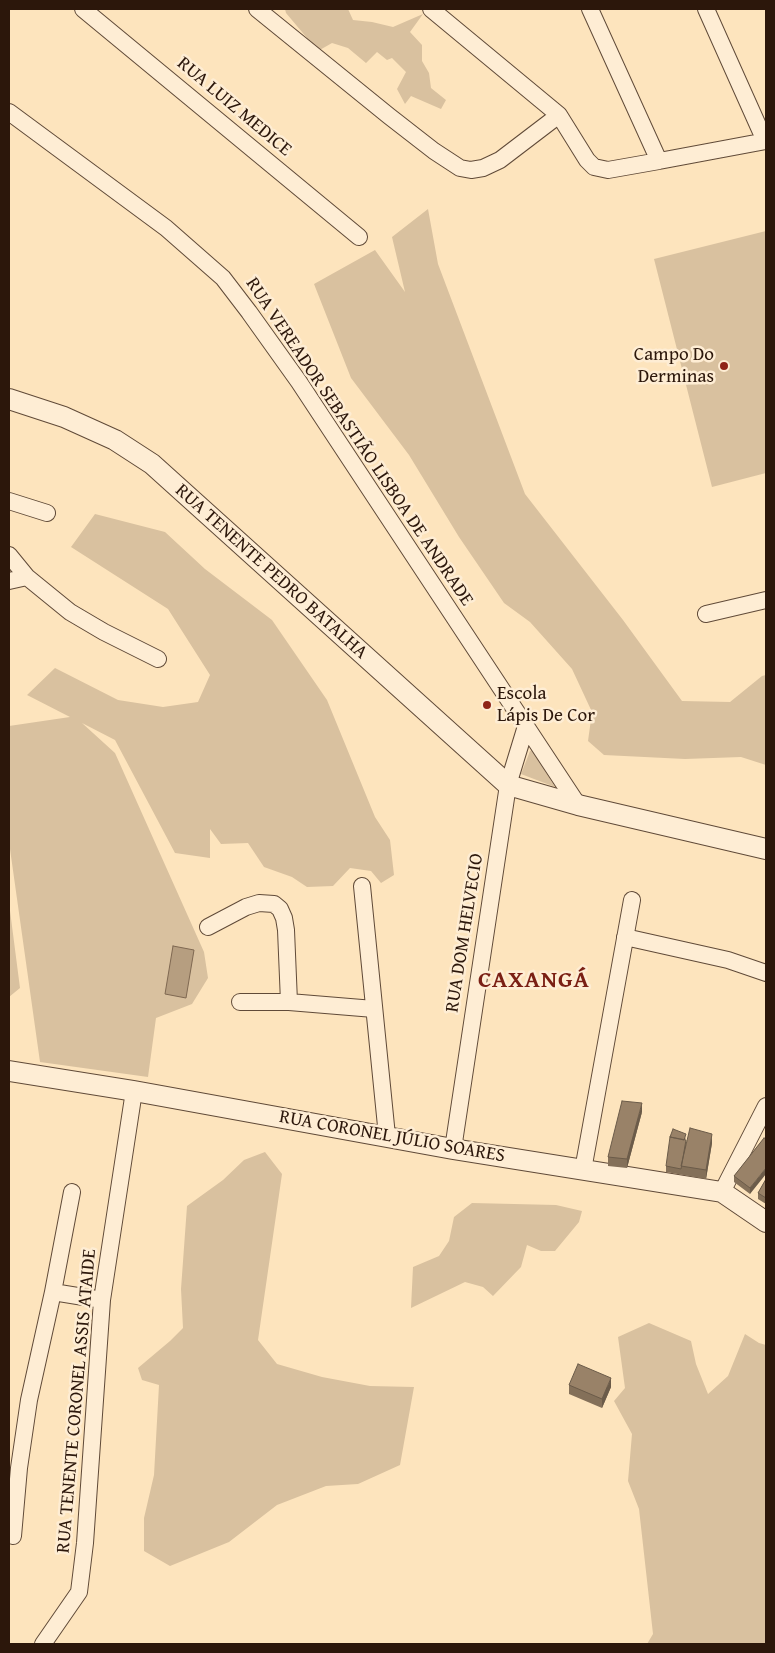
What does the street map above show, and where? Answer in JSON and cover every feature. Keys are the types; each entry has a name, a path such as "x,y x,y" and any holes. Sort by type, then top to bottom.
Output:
{"street":[{"name":"RUA LUIZ MEDICE","path":"83,9 359,237"},
{"path":"257,9 426,145 460,168 470,170 482,168 500,160 559,114"},
{"path":"431,9 559,114 594,167 608,170 766,141 706,9"},
{"path":"590,9 659,161"},
{"name":"RUA VEREADOR SEBASTIÃO LISBOA DE ANDRADE","path":"9,112 166,228 223,278 299,382 578,805"},
{"name":"RUA TENENTE PEDRO BATALHA","path":"9,399 64,417 115,440 152,464 508,785"},
{"path":"9,501 47,513"},
{"path":"9,555 27,577 70,612 104,632 158,659"},
{"path":"9,581 27,577"},
{"path":"706,614 766,600"},
{"name":"RUA DOM HELVECIO","path":"453,1149 508,785 526,726"},
{"path":"508,785 578,805 766,849"},
{"path":"362,886 386,1136"},
{"path":"583,1170 632,900"},
{"path":"208,926 246,907 259,903 267,902 274,904 280,909 286,930 289,1002"},
{"path":"625,937 728,960 766,972"},
{"path":"240,1002 289,1002 374,1008"},
{"name":"RUA CORONEL JÚLIO SOARES","path":"9,1070 453,1149 722,1192 766,1222"},
{"name":"RUA TENENTE CORONEL ASSIS ATAIDE","path":"43,1644 79,1592 85,1543 102,1300 134,1091"},
{"path":"722,1192 766,1106"},
{"path":"13,1536 19,1468 29,1400 53,1292 72,1192"},
{"path":"53,1292 102,1300"}],"shaded area":[{"path":"285,9 348,9 353,20 393,27 423,14 410,32 422,45 422,61 429,73 431,88 446,100 441,109 411,96 405,104 397,89 406,72 392,58 387,60 377,52 366,63 348,48 332,43 318,51 286,13"},
{"path":"428,209 438,264 525,494 623,620 682,701 730,702 762,676 766,675 766,765 741,757 685,759 604,755 588,741 592,712 572,669 530,622 504,603 459,537 409,455 351,378 314,284 375,250 405,292 392,237"},
{"name":"Campo Do Derminas","path":"766,231 766,473 712,487 654,259"},
{"path":"95,514 165,532 205,569 272,620 327,700 375,817 390,840 394,875 381,883 371,871 350,868 333,886 307,887 292,877 264,867 248,843 221,844 210,829 210,858 175,853 115,740 82,723 115,753 204,952 208,978 192,1004 156,1018 148,1077 40,1062 9,842 9,726 70,717 27,695 55,668 118,700 163,707 198,702 210,675 168,609 71,547"},
{"path":"532,750 555,787 521,774"},
{"path":"9,903 20,988 9,997"},
{"path":"173,946 194,950 186,998 165,994"},
{"path":"265,1152 282,1174 258,1340 277,1364 322,1377 370,1386 414,1387 400,1465 358,1484 326,1486 277,1505 229,1542 170,1566 144,1551 144,1518 154,1475 159,1385 142,1380 138,1368 183,1328 181,1289 187,1206 223,1180 244,1160"},
{"path":"472,1203 556,1205 582,1211 579,1222 555,1251 541,1251 527,1245 521,1267 493,1296 483,1287 465,1282 411,1308 413,1267 439,1256 449,1241 454,1217"},
{"path":"649,1323 691,1341 696,1364 708,1394 728,1376 745,1334 766,1345 766,1644 647,1644 653,1634 639,1509 628,1481 632,1434 614,1401 625,1388 618,1337"}],"building":[{"path":"622,1101 642,1103 627,1159 608,1157"},
{"path":"690,1128 712,1134 706,1170 681,1166"},
{"path":"673,1129 686,1134 684,1140 670,1137"},
{"path":"670,1137 686,1140 681,1169 666,1166"},
{"path":"764,1138 766,1139 766,1168 750,1188 734,1176"},
{"path":"766,1179 766,1198 758,1193"},
{"path":"578,1364 611,1378 602,1399 569,1385"}],"place":[{"name":"Campo Do Derminas","path":"724,366"},
{"name":"Escola Lápis De Cor","path":"487,705"}],"district":[{"name":"CAXANGÁ","path":"534,981"}]}
